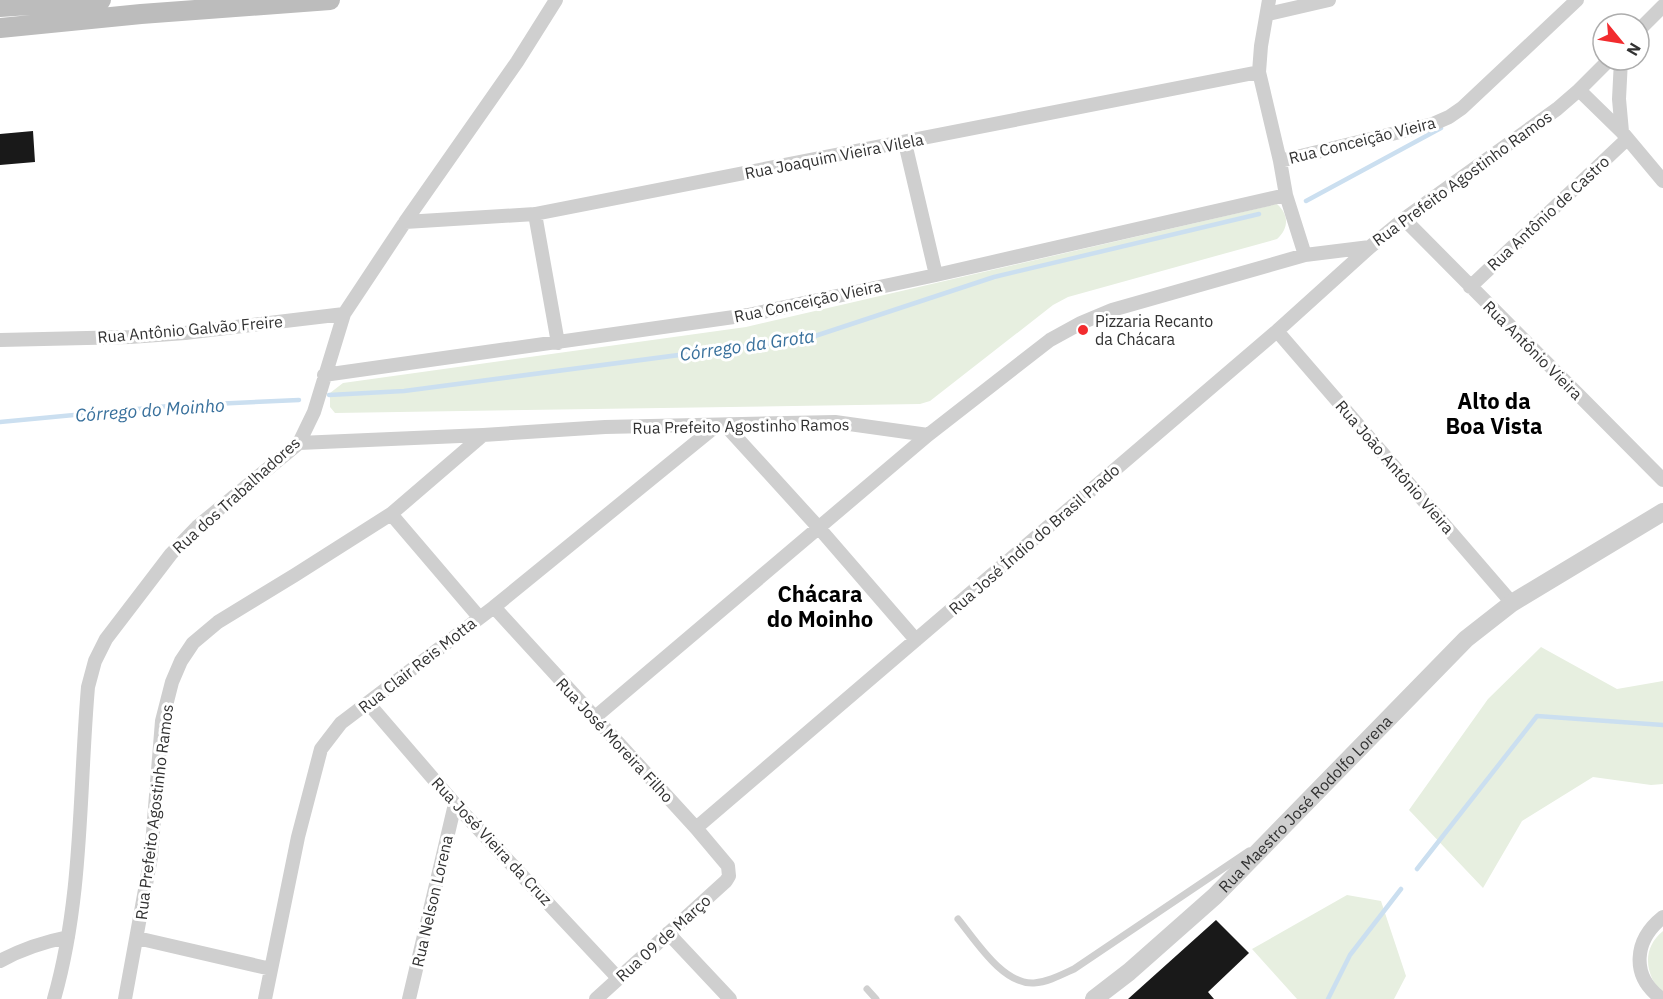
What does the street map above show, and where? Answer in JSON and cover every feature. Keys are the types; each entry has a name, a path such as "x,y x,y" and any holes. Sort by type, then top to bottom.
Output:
{"main road":[{"path":"0,7 101,0"},
{"path":"0,27 140,7 330,0"}],"street":[{"name":"Rua dos Trabalhadores","path":"54,999 68,937 78,858 87,697 95,661 106,639 171,554 197,526 298,443 314,412 344,314 405,222 518,62 556,0"},
{"path":"1305,255 1286,195 1259,72 1261,46 1268,7 1329,0"},
{"name":"Rua Conceição Vieira","path":"1280,161 1432,124 1449,117 1462,108 1577,0"},
{"path":"1651,18 1663,6"},
{"name":"Rua Joaquim Vieira Vilela","path":"405,222 535,214 1259,72"},
{"name":"Rua Prefeito Agostinho Ramos","path":"125,999 152,857 162,721 172,682 181,661 193,643 218,622 391,514 483,435 605,427 835,422 928,435 1050,340 1081,323 1112,310 1305,255 1370,247 1404,219 1515,140 1579,90 1598,72"},
{"path":"1620,72 1619,99 1625,135"},
{"path":"1579,90 1625,135 1663,181"},
{"name":"Rua Antônio de Castro","path":"1470,287 1625,135"},
{"path":"905,142 936,275"},
{"name":"Rua Conceição Vieira","path":"324,375 748,315 936,275 1286,195"},
{"path":"535,214 558,343"},
{"name":"Rua Antônio Vieira","path":"1404,219 1663,480"},
{"name":"Rua José Índio do Brasil Prado","path":"696,828 1278,331 1370,247"},
{"name":"Rua Antônio Galvão Freire","path":"0,340 130,337 185,333 344,314"},
{"name":"Rua João Antônio Vieira","path":"1278,331 1512,603"},
{"path":"721,426 819,528 916,640"},
{"name":"Rua Clair Reis Motta","path":"265,999 298,837 321,749 341,723 494,607 721,426"},
{"path":"298,443 483,435"},
{"path":"594,718 928,435"},
{"name":"Rua Maestro José Rodolfo Lorena","path":"1094,999 1129,972 1215,896 1466,639 1512,603 1663,512"},
{"path":"391,514 479,617"},
{"name":"Rua José Moreira Filho","path":"494,607 696,828 728,866 729,876"},
{"name":"Rua José Vieira da Cruz","path":"368,703 455,804 618,978"},
{"name":"Rua Nelson Lorena","path":"409,999 455,804"},
{"name":"Rua 09 de Março","path":"596,999 722,885 729,876"},
{"path":"1655,997 1645,982 1640,968 1639,953 1643,939 1651,927 1663,917"},
{"path":"668,933 730,999"},
{"path":"0,962 22,949 68,937"},
{"path":"137,938 271,969"}],"lane":[{"path":"958,920 1008,976 1022,983 1036,983 1055,978 1074,969 1271,837"},
{"path":"867,989 876,999"}],"green space":[{"path":"1277,204 1284,213 1286,222 1284,230 1277,239 1068,297 1053,305 930,401 920,404 335,413 330,407 330,393 343,383 746,327"},
{"path":"1541,647 1617,689 1663,681 1663,784 1651,785 1593,777 1522,821 1483,888 1409,810 1488,699"},
{"path":"1347,895 1381,901 1406,976 1394,999 1297,999 1252,949"},
{"path":"1663,931 1663,994 1652,979 1648,962 1651,946"}],"building":[{"path":"33,131 35,162 0,165 0,134"},
{"path":"1216,920 1249,953 1208,992 1214,999 1128,999"}],"waterway":[{"path":"1306,201 1441,128"},
{"name":"Córrego da Grota","path":"329,395 404,391 809,338 994,277 1259,214"},
{"name":"Córrego do Moinho","path":"0,422 169,406 299,400"},
{"path":"1417,869 1537,716 1663,725"},
{"path":"1328,999 1350,955 1401,889"}],"place":[{"name":"Pizzaria Recanto da Chácara","path":"1083,330"}],"district":[{"name":"Alto da Boa Vista","path":"1494,413"},
{"name":"Chácara do Moinho","path":"820,606"}]}
